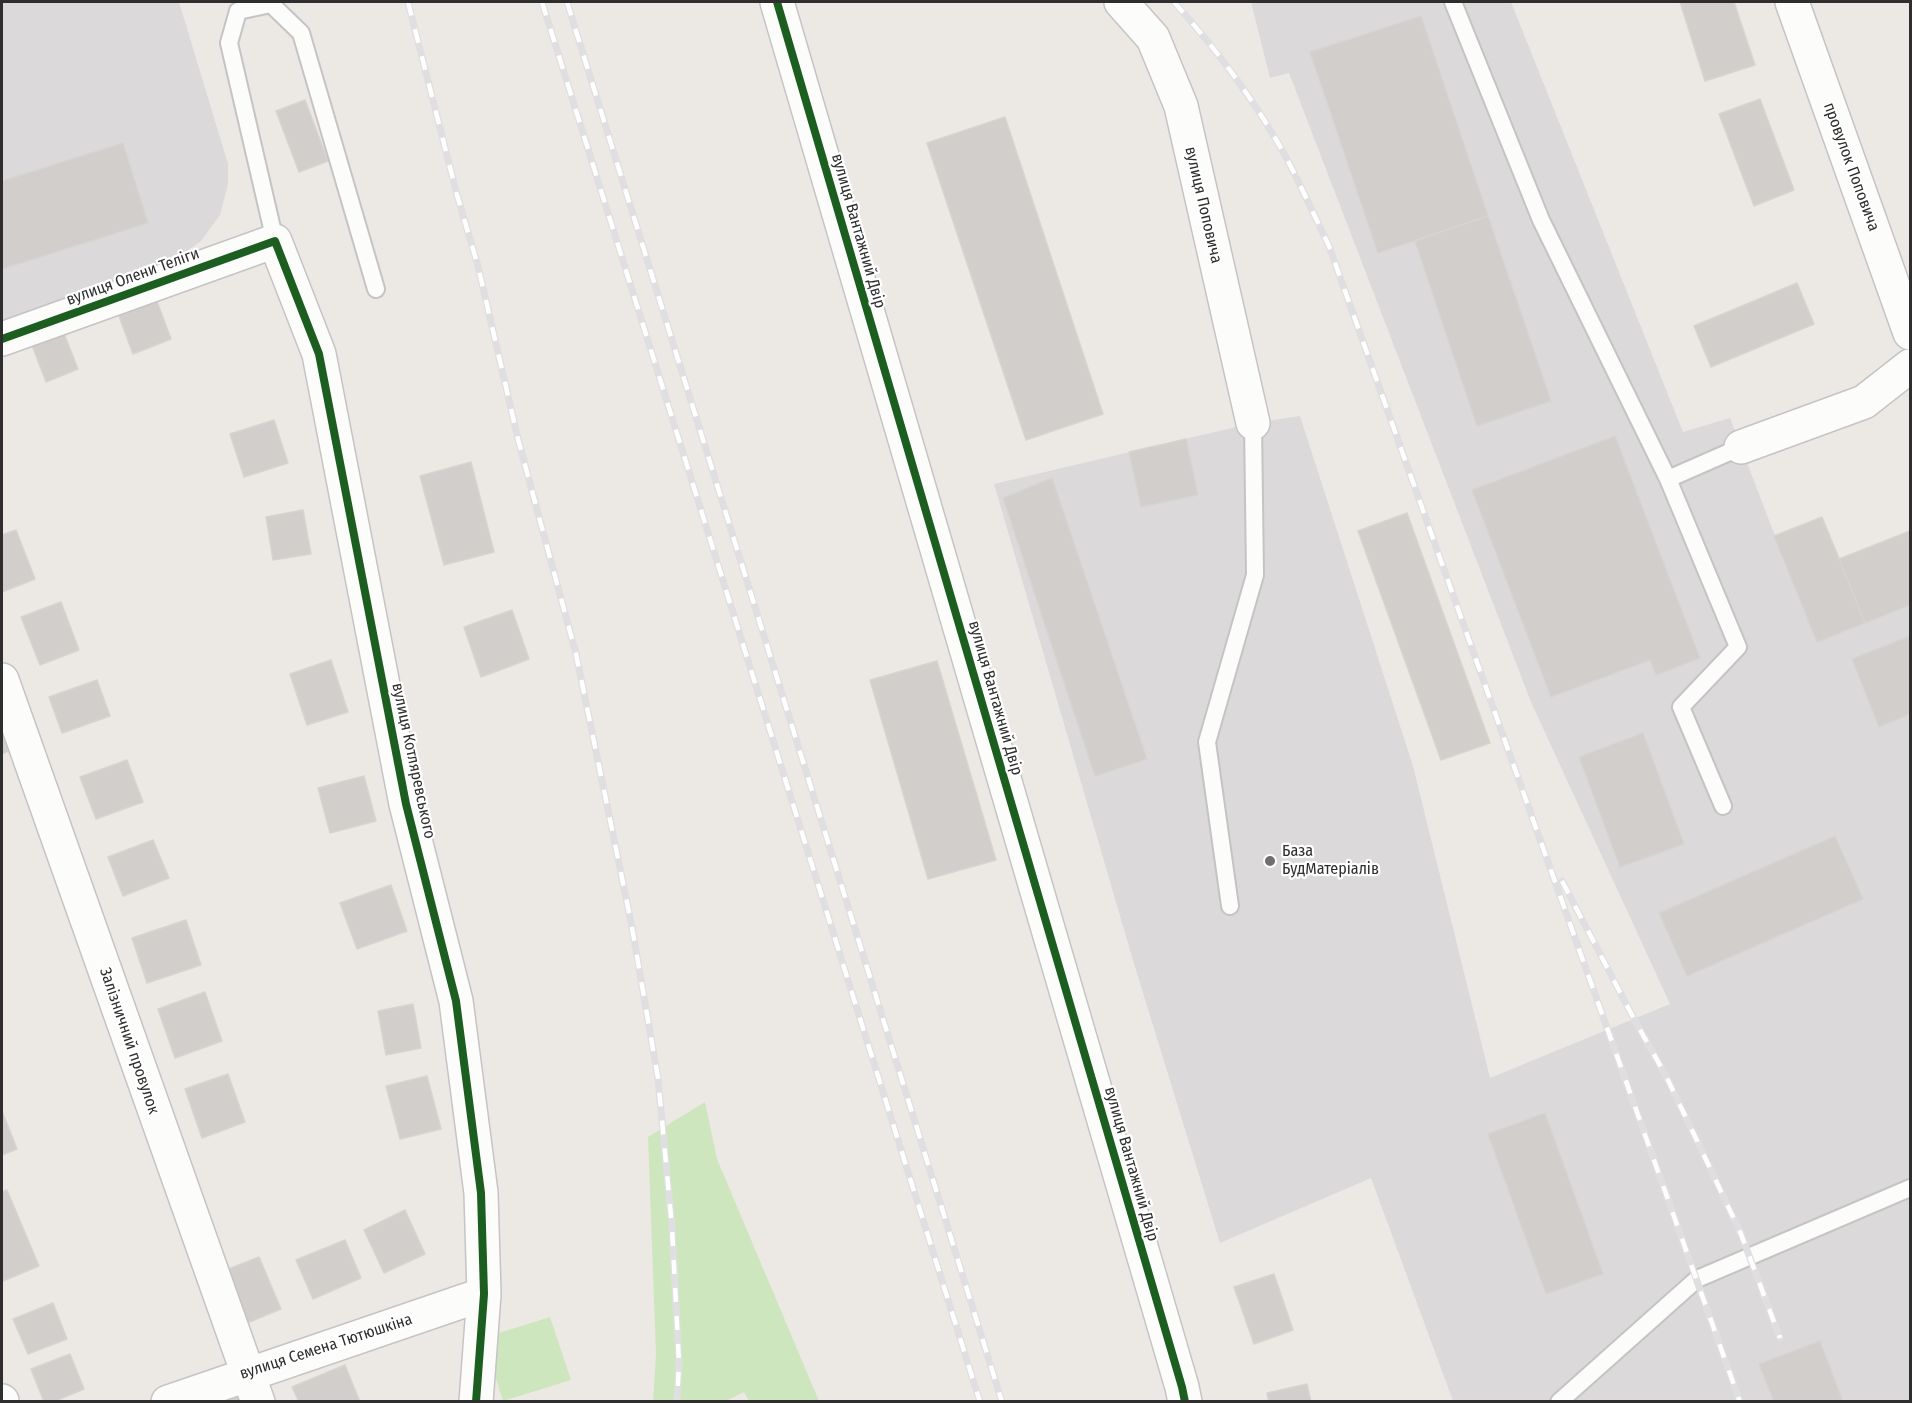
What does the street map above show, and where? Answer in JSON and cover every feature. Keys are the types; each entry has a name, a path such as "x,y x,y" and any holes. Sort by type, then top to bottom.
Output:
{"street":[{"name":"вулиця Вантажний Двір","path":"777,2 1185,1401"},
{"name":"вулиця Поповича","path":"1121,2 1153,38 1181,106 1253,423"},
{"name":"провулок Поповича","path":"1792,2 1911,333"},
{"name":"вулиця Олени Теліги","path":"2,339 274,241"},
{"name":"вулиця Котляревського","path":"274,241 319,354 406,804 456,1001 481,1193 484,1294 476,1401"},
{"path":"1740,447 1864,402 1911,366"},
{"name":"Залізничний провулок","path":"2,680 252,1387"},
{"name":"вулиця Семена Тютюшкіна","path":"168,1401 252,1387 484,1294"}],"lane":[{"path":"1453,2 1541,220 1668,479 1738,647 1681,708 1723,806"},
{"path":"274,241 229,43 238,11 271,3 301,33 376,289"},
{"path":"1230,906 1208,742 1255,575 1253,423"},
{"path":"1668,479 1740,447"},
{"path":"1559,1401 1697,1279 1911,1188"}],"shaded area":[{"path":"2,2 179,2 228,164 228,184 220,215 201,241 172,262 2,324"},
{"path":"1251,2 1511,2 1683,432 1730,418 1775,536 1822,517 1840,559 1910,531 1910,1401 1453,1401 1371,1178 1220,1243 1132,957 994,484 1253,423 1300,416 1413,766 1490,1078 1670,1004 1531,702 1289,73 1270,78"}],"green space":[{"path":"705,1102 717,1159 819,1401 749,1401 744,1392 726,1401 653,1401 656,1354 648,1137"},
{"path":"550,1317 571,1380 503,1401 483,1338"}],"building":[{"path":"1680,2 1734,2 1755,65 1705,81"},
{"path":"1421,16 1488,216 1378,253 1310,52"},
{"path":"1760,99 1794,190 1754,206 1719,114"},
{"path":"305,100 328,161 299,172 276,111"},
{"path":"1005,117 1103,414 1026,440 927,143"},
{"path":"123,143 148,223 2,269 2,181"},
{"path":"1488,216 1551,401 1477,426 1415,241"},
{"path":"1797,283 1814,324 1711,367 1694,326"},
{"path":"155,296 171,339 133,354 117,311"},
{"path":"63,331 78,369 46,382 31,343"},
{"path":"274,420 288,463 244,477 230,434"},
{"path":"1615,436 1700,658 1656,675 1650,660 1551,697 1472,490"},
{"path":"1186,439 1198,495 1141,507 1129,452"},
{"path":"471,462 494,552 444,565 420,476"},
{"path":"1052,478 1147,759 1095,776 1003,498"},
{"path":"303,510 311,554 273,560 266,517"},
{"path":"1407,513 1490,743 1441,760 1358,531"},
{"path":"1822,517 1865,623 1817,642 1774,536"},
{"path":"16,530 35,579 2,592 2,535"},
{"path":"1910,531 1910,605 1865,623 1839,559"},
{"path":"61,602 79,650 40,665 21,617"},
{"path":"512,610 529,659 481,677 464,627"},
{"path":"1910,636 1910,714 1879,727 1852,659"},
{"path":"331,660 348,712 307,725 290,674"},
{"path":"937,661 996,860 928,879 870,680"},
{"path":"97,680 110,716 62,733 49,697"},
{"path":"2,733 8,751 2,754"},
{"path":"1643,733 1684,844 1620,867 1579,757"},
{"path":"127,760 143,802 96,819 80,777"},
{"path":"364,776 376,821 330,833 318,788"},
{"path":"1835,836 1863,899 1687,976 1659,913"},
{"path":"153,840 169,878 123,896 108,857"},
{"path":"391,885 407,931 357,949 340,903"},
{"path":"186,920 201,965 147,983 132,938"},
{"path":"205,992 222,1041 175,1058 158,1009"},
{"path":"413,1004 421,1048 386,1055 378,1011"},
{"path":"228,1074 245,1122 202,1138 185,1089"},
{"path":"427,1076 441,1129 400,1139 386,1086"},
{"path":"2,1111 17,1149 2,1155"},
{"path":"1545,1113 1603,1274 1546,1294 1488,1134"},
{"path":"7,1190 39,1266 3,1281 2,1192"},
{"path":"405,1210 425,1254 384,1273 364,1230"},
{"path":"345,1240 361,1278 313,1299 296,1260"},
{"path":"259,1257 281,1309 247,1323 226,1270"},
{"path":"1274,1274 1293,1330 1254,1344 1234,1287"},
{"path":"53,1303 67,1339 28,1354 13,1319"},
{"path":"1820,1341 1843,1402 1774,1402 1759,1364"},
{"path":"70,1354 84,1389 53,1402 44,1402 31,1369"},
{"path":"345,1365 360,1402 299,1402 292,1387"},
{"path":"1307,1384 1311,1402 1269,1402 1267,1393"},
{"path":"241,1396 243,1402 223,1402"}],"railway":[{"path":"408,2 457,195 478,266 518,439 576,654 631,922 658,1078 672,1227 679,1363 677,1402"},
{"path":"542,2 980,1402"},
{"path":"567,2 1002,1402"},
{"path":"1174,2 1220,58 1262,117 1287,159 1329,246 1740,1402"},
{"path":"1562,881 1665,1074 1702,1151 1741,1234 1780,1338"}],"cycle path":[{"path":"777,2 1185,1402"},
{"path":"2,339 275,241 319,354 406,804 456,1001 481,1193 484,1294 476,1402"}],"place":[{"name":"База БудМатеріалів","path":"1270,861"}]}
